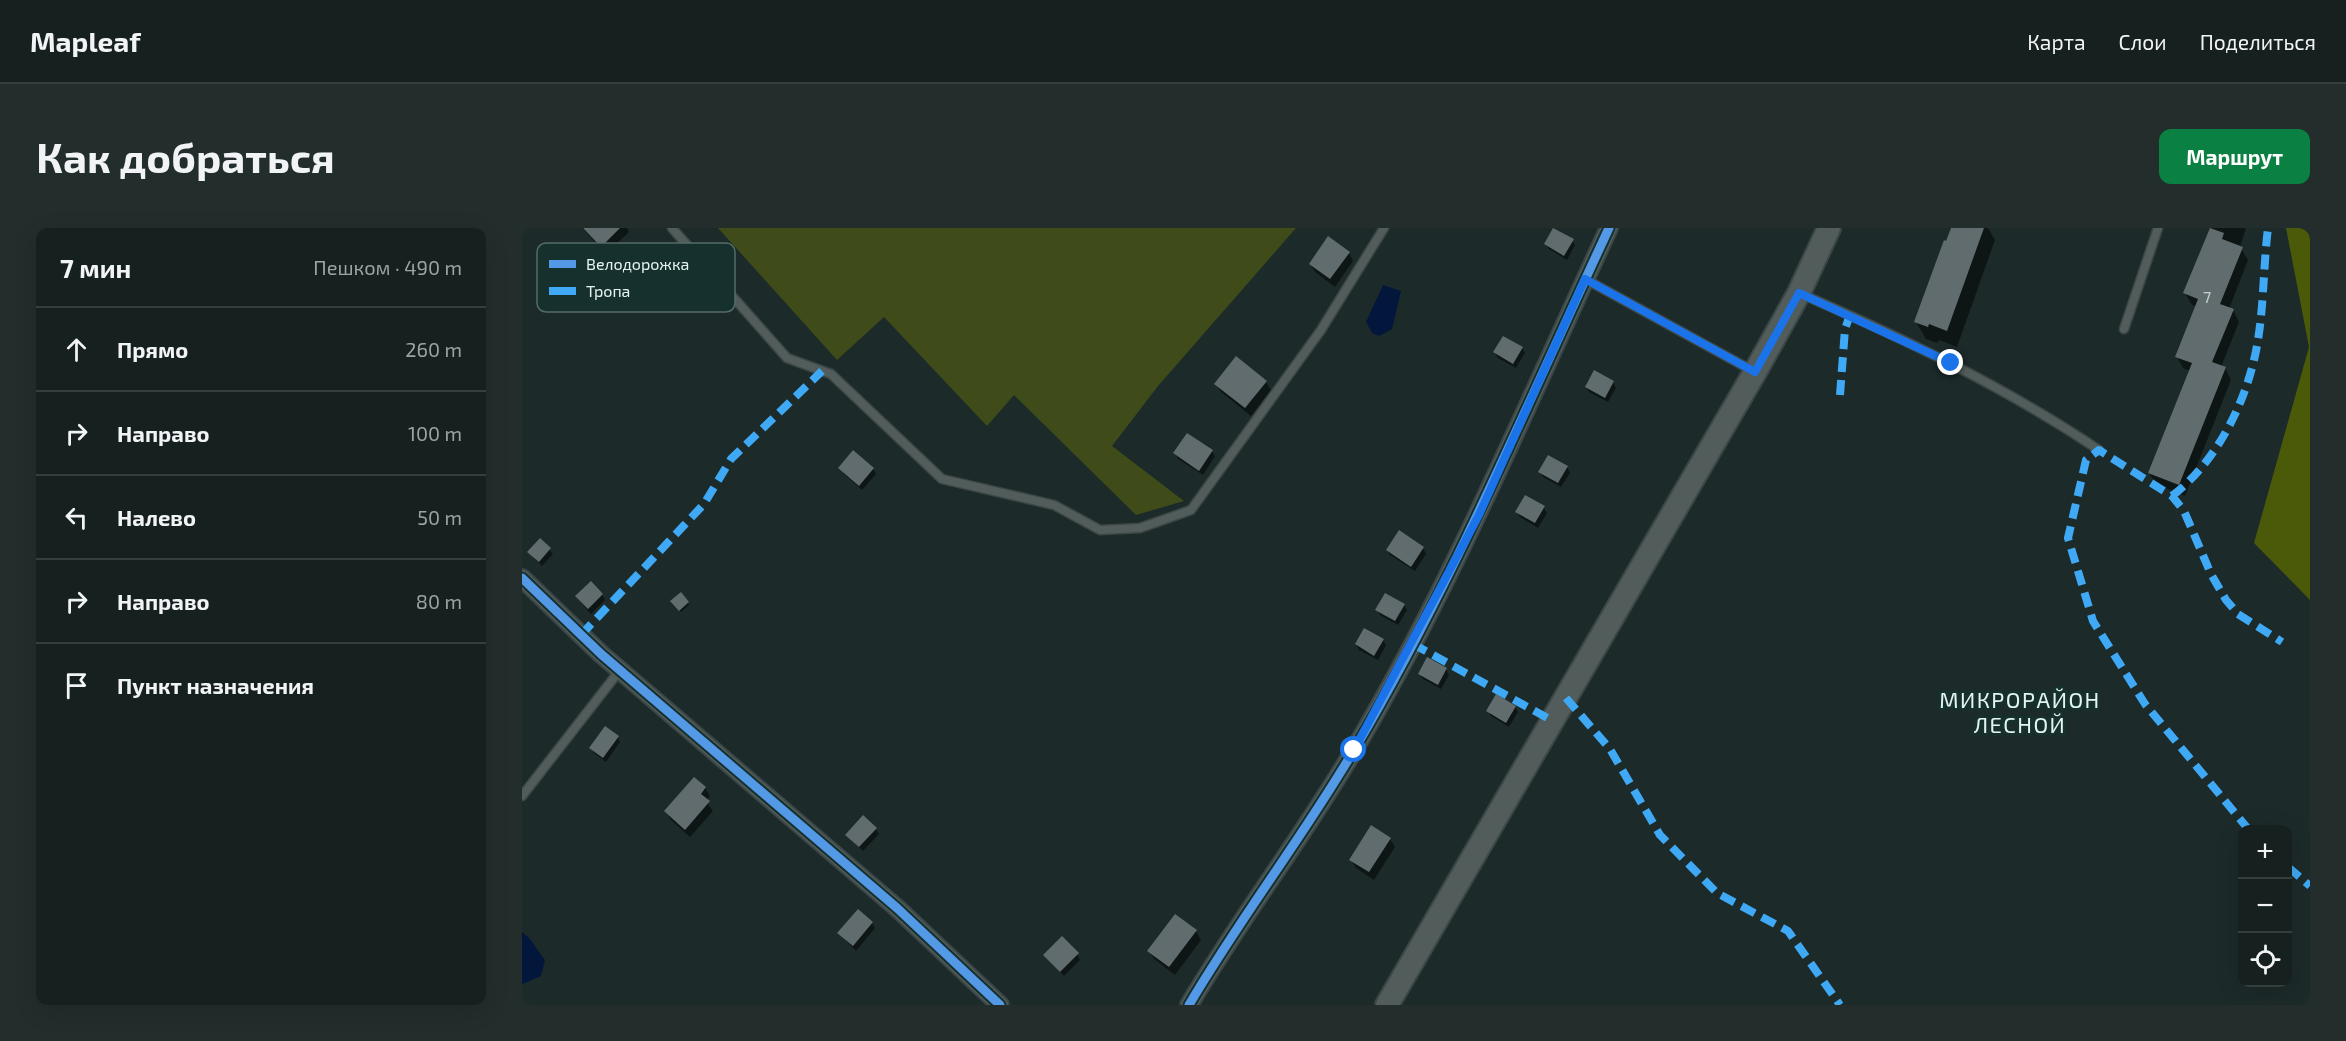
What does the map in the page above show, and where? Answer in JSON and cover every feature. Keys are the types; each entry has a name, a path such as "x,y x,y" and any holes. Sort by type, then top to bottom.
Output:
{"main road":[{"path":"1387,1005 1755,372 1799,293 1829,228"}],"street":[{"path":"1189,1005 1354,750 1402,663 1479,515 1609,228"},
{"path":"522,579 620,670 897,908 1000,1005"}],"lane":[{"path":"672,228 685,243"},
{"path":"735,299 787,358 831,374 942,479 1054,505 1100,530 1140,528 1191,510 1321,330 1384,228"},
{"path":"2124,329 2158,228"},
{"path":"1585,279 1755,372"},
{"path":"1799,293 1951,363 2048,417 2099,450"},
{"path":"522,796 620,670"}],"green space":[{"path":"718,228 1296,228 1158,386 1112,446 1184,501 1136,515 1014,395 987,426 884,317 837,360 735,247 735,243 732,243"},
{"path":"2286,228 2310,228 2310,600 2254,543 2309,347"}],"water":[{"path":"1383,285 1401,291 1392,329 1379,336 1372,333 1366,322"},
{"path":"522,932 545,960 541,976 522,984"}],"building":[{"path":"583,228 620,228 605,243 597,243"},
{"path":"1553,228 1574,239 1564,256 1544,244"},
{"path":"1951,228 1984,228 1947,331 1929,324 1928,327 1914,322 1944,240 1946,241"},
{"path":"2210,228 2224,233 2222,239 2243,247 2220,304 2234,309 2212,362 2226,367 2179,485 2148,473 2192,363 2175,357 2198,299 2183,293"},
{"path":"1328,236 1350,252 1330,279 1309,264"},
{"path":"1503,336 1523,347 1513,364 1493,352"},
{"path":"1236,356 1267,381 1245,408 1214,384"},
{"path":"1594,370 1614,381 1605,398 1585,387"},
{"path":"1187,433 1213,450 1199,471 1173,453"},
{"path":"853,450 874,468 859,486 838,468"},
{"path":"1548,455 1568,466 1558,483 1538,472"},
{"path":"1525,495 1545,506 1535,523 1515,512"},
{"path":"1399,530 1424,547 1411,567 1386,550"},
{"path":"540,538 551,548 539,562 527,552"},
{"path":"591,581 603,594 588,609 575,596"},
{"path":"681,592 689,602 679,611 670,601"},
{"path":"1385,593 1405,604 1395,621 1375,610"},
{"path":"1364,628 1384,639 1374,656 1355,644"},
{"path":"1427,657 1447,668 1438,685 1418,674"},
{"path":"1496,694 1516,706 1506,723 1486,711"},
{"path":"605,726 619,736 603,758 589,748"},
{"path":"694,777 706,787 701,794 710,801 685,830 664,811"},
{"path":"863,815 877,828 859,847 845,835"},
{"path":"1371,825 1391,838 1369,872 1349,860"},
{"path":"858,909 873,922 853,946 837,933"},
{"path":"1175,914 1197,930 1169,967 1147,951"},
{"path":"1062,936 1079,953 1060,972 1043,955"}],"marked path":[{"path":"2172,496 2202,467 2215,449 2236,412 2244,392 2259,336 2268,228"},
{"path":"1840,395 1845,329 1850,315"},
{"path":"581,635 704,504 731,459 822,371"},
{"path":"2245,825 2145,704 2093,621 2068,538 2086,460 2099,450 2172,496 2184,511 2211,574 2226,600 2238,614 2282,642"},
{"path":"1413,644 1553,721"},
{"path":"1566,698 1610,749 1660,835 1717,893 1788,931 1840,1005"},
{"path":"2292,870 2310,886"}],"cycle path":[{"path":"1189,1005 1314,814 1390,687 1457,558 1609,228"},
{"path":"522,578 601,654 897,908 1000,1005"}],"district":[{"name":"МИКРОРАЙОН ЛЕСНОЙ","path":"2020,712"}],"route":[{"path":"1354,750 1413,644 1479,515 1585,279 1755,372 1799,293 1951,363"}]}
